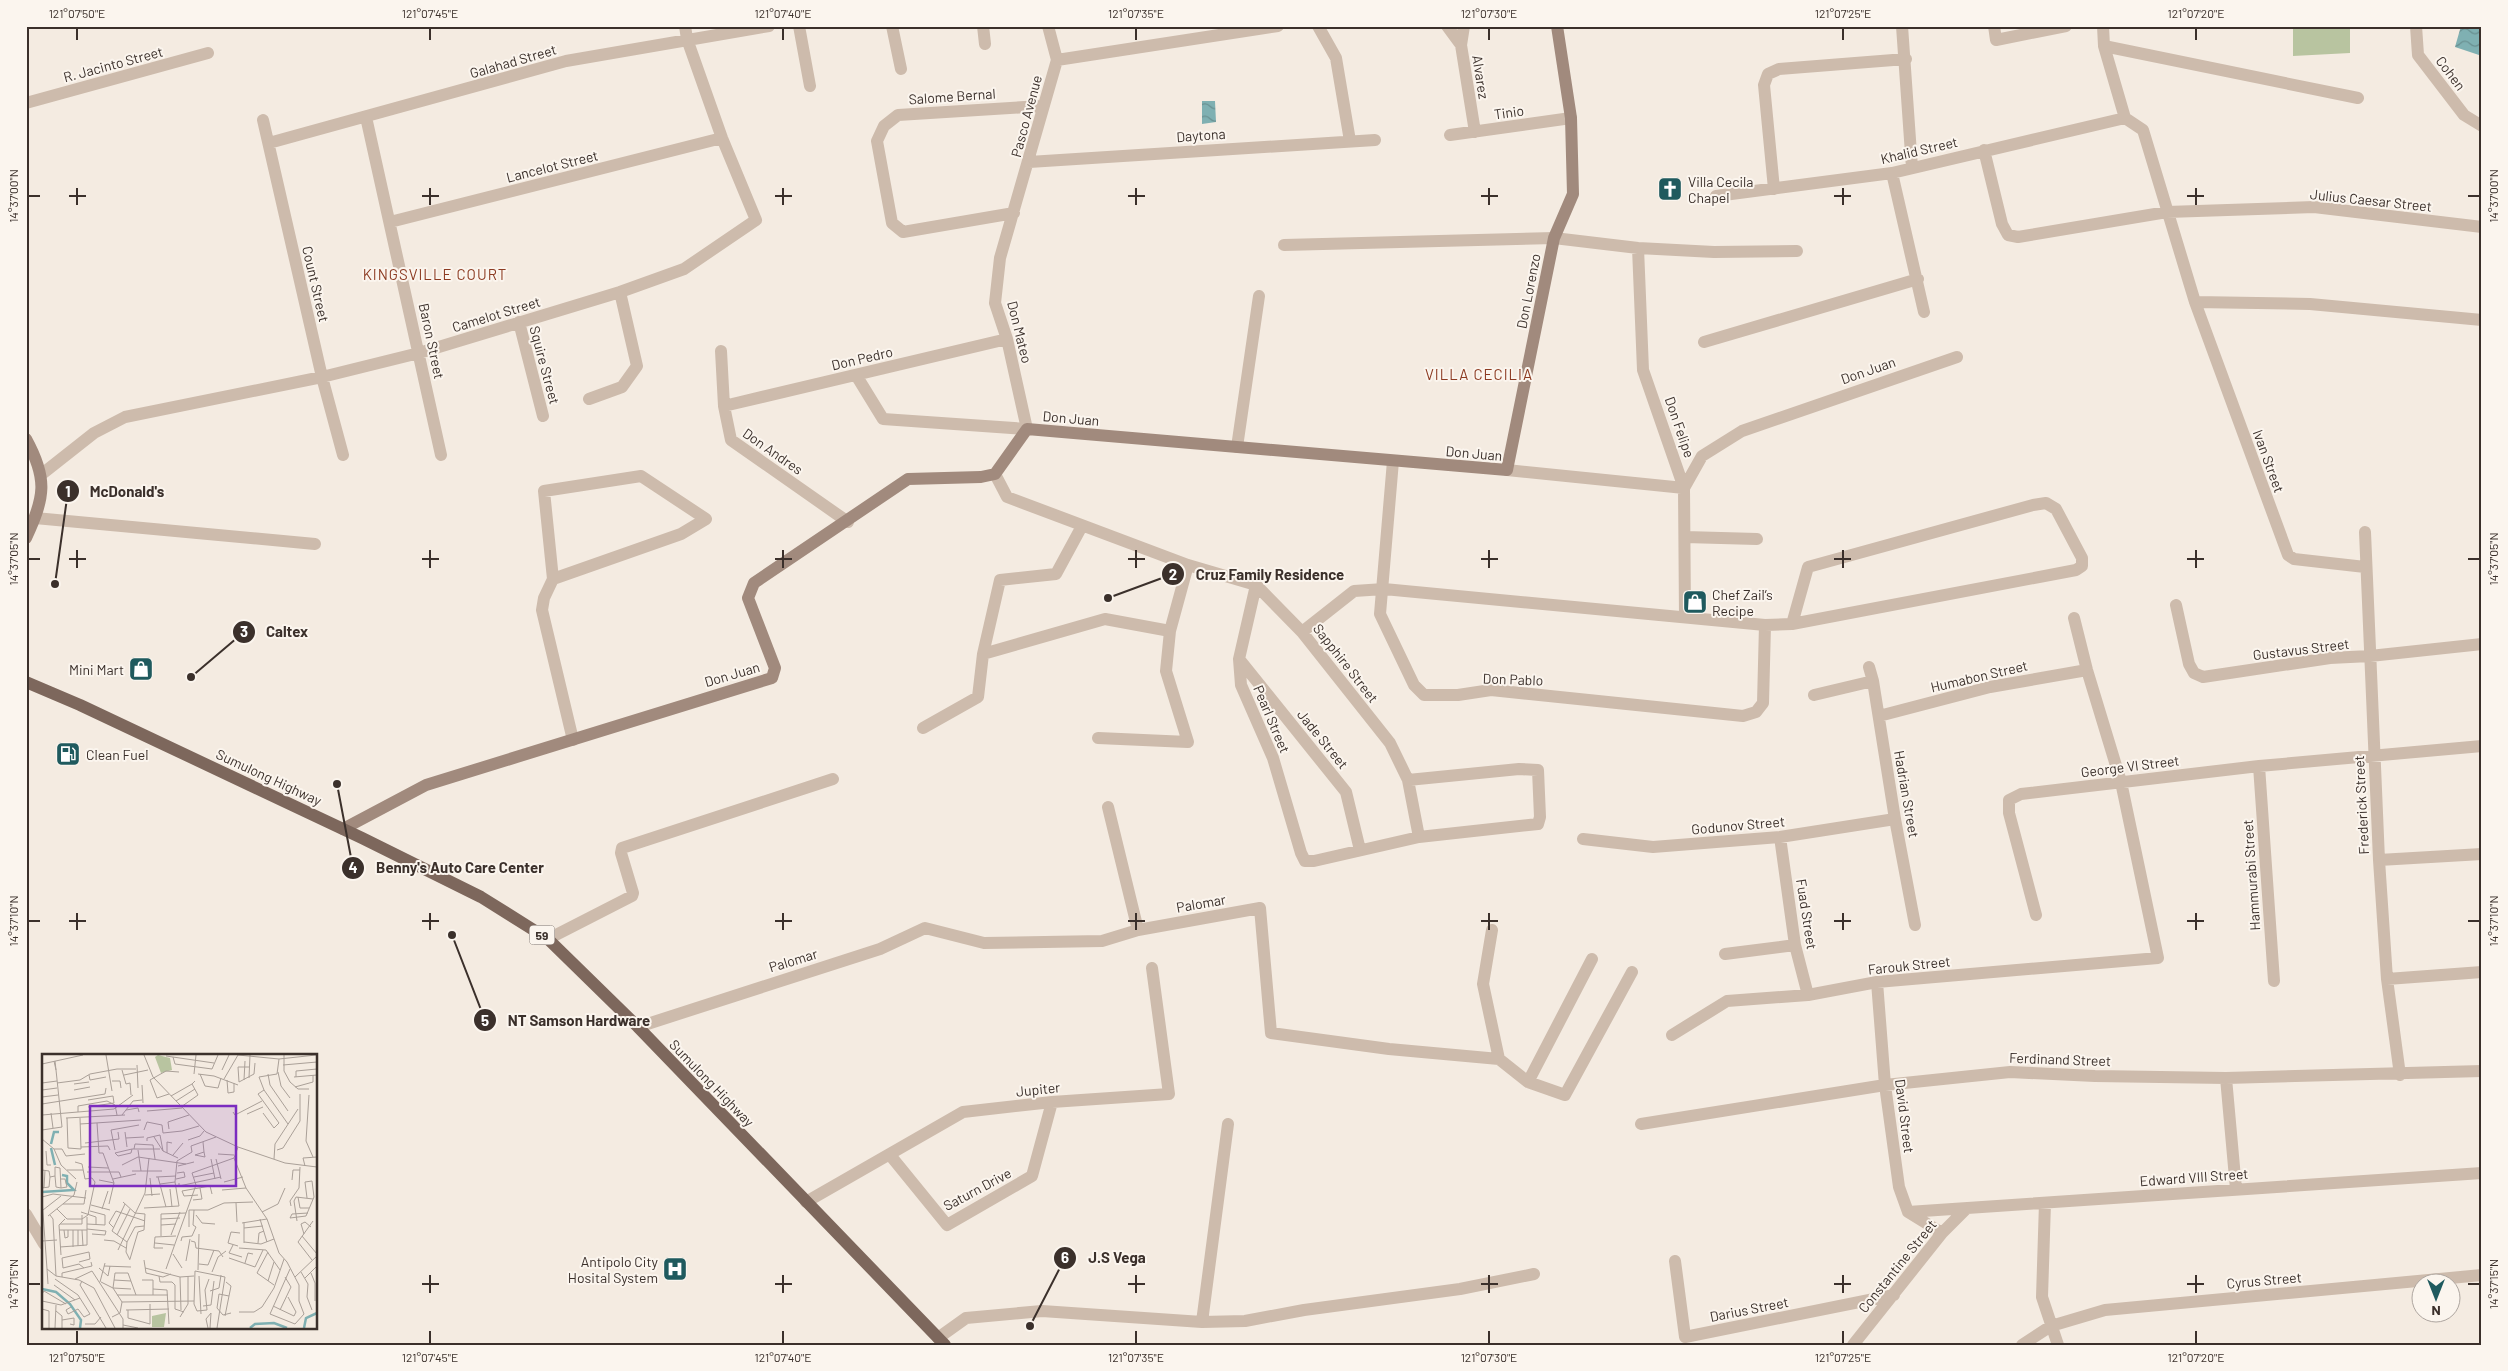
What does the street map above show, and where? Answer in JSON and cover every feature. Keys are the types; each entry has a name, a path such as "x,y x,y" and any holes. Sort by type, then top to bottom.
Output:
{"main road":[{"name":"Sumulong Highway","path":"26,682 80,705 343,829 481,897 548,939 638,1027 941,1341"}],"street":[{"name":"Galahad Street","path":"269,143 566,61 686,33 769,26"},
{"path":"800,26 810,86"},
{"path":"892,26 901,69"},
{"path":"983,26 986,44"},
{"path":"1048,26 1057,60 1278,26"},
{"path":"1318,26 1336,58 1350,141"},
{"path":"1447,26 1461,45"},
{"name":"Alvarez","path":"1464,26 1461,45 1475,132"},
{"name":"Don Lorenzo","path":"1507,470 1554,238 1573,194 1571,118 1557,26"},
{"path":"1902,26 1906,58 1912,168"},
{"path":"1994,26 1996,40 2066,26"},
{"path":"2103,26 2104,46 2125,118 2143,130 2195,302 2310,304 2482,320 2482,313"},
{"name":"Cohen","path":"2416,26 2418,55 2464,116 2482,126"},
{"name":"Camelot Street","path":"42,474 94,433 125,417 322,377 419,353 620,292 684,269 756,220 722,138 686,33"},
{"path":"2104,46 2358,98"},
{"name":"R. Jacinto Street","path":"26,103 208,53"},
{"path":"1774,189 1764,85 1768,74 1779,69 1906,58"},
{"name":"Pasco Avenue","path":"1014,213 1030,162 1042,106 1057,60"},
{"name":"Salome Bernal","path":"1014,213 903,232 892,223 878,141 884,126 898,115 1042,106"},
{"name":"Baron Street","path":"366,117 441,455"},
{"name":"Tinio","path":"1450,135 1571,118"},
{"name":"Khalid Street","path":"1716,196 1892,173 2125,118"},
{"name":"Count Street","path":"263,120 322,377 343,454"},
{"name":"Lancelot Street","path":"390,222 722,138"},
{"name":"Daytona","path":"1030,162 1375,140"},
{"name":"Julius Caesar Street","path":"1984,150 2002,224 2008,235 2018,237 2167,212 2314,207 2482,227"},
{"path":"1892,173 1918,279 1924,312"},
{"name":"Don Mateo","path":"1014,213 1000,258 995,303 1007,339 1027,429"},
{"path":"1284,245 1554,238 1638,248 1714,252 1797,251"},
{"name":"Don Felipe","path":"1638,248 1643,370 1684,488 1685,616"},
{"path":"1704,342 1918,279"},
{"path":"589,399 622,387 637,366 620,292"},
{"path":"1237,447 1259,296"},
{"name":"Ivan Street","path":"2195,302 2288,555 2294,559 2365,567"},
{"name":"Squire Street","path":"518,322 543,416"},
{"name":"Don Pedro","path":"724,406 1007,339"},
{"name":"Don Andres","path":"721,351 724,406 730,440 848,522"},
{"name":"Don Juan","path":"343,829 426,785 772,678 775,668 748,598 754,583 848,522 908,479 981,477 995,474 1027,429 1507,470 1684,488 1702,456 1742,431 1957,357"},
{"path":"856,375 882,418 1027,429"},
{"path":"26,439 42,474 42,497 26,538"},
{"name":"Don Pablo","path":"1393,460 1384,589 1380,614 1414,685 1424,695 1458,695 1491,690 1743,716 1756,712 1764,702 1765,625"},
{"name":"Sapphire Street","path":"995,474 1007,497 1188,565 1256,585 1302,632 1390,743 1408,780 1419,837"},
{"path":"553,578 681,534 706,519 641,476 544,491 553,578 544,598 542,610 574,740"},
{"path":"1302,632 1354,591 1384,589 1765,625 1792,624 2076,570 2082,566 2082,558 2056,509 2046,503 2033,505 1808,566 1792,624"},
{"path":"35,518 315,544"},
{"path":"923,728 978,696 983,654 1000,580 1056,574 1082,526"},
{"name":"Frederick Street","path":"2365,532 2379,860 2388,979 2400,1075"},
{"path":"1685,537 1757,539"},
{"path":"1098,738 1188,742 1166,672 1170,631 1188,565"},
{"name":"Pearl Street","path":"1256,585 1239,659 1241,685 1274,758 1301,853 1305,861 1314,862 1360,850"},
{"name":"Gustavus Street","path":"2176,605 2190,664 2194,673 2203,677 2330,658 2370,656 2482,644"},
{"path":"2074,618 2087,670 2121,782"},
{"path":"983,654 1105,619 1170,631"},
{"name":"Jade Street","path":"1239,659 1346,792 1360,850"},
{"name":"Hadrian Street","path":"1869,667 1915,925"},
{"name":"Humabon Street","path":"1879,716 1990,687 2087,670"},
{"path":"1814,695 1873,681"},
{"name":"George VI Street","path":"2036,915 2009,814 2009,800 2021,794 2259,766 2482,746"},
{"name":"Hammurabi Street","path":"2259,766 2274,981"},
{"path":"1360,850 1419,837 1538,824 1538,770 1519,769 1408,780"},
{"path":"548,939 632,896 634,892 621,853 622,848 834,779"},
{"name":"Farouk Street","path":"1672,1035 1727,1001 1808,995 1877,982 2158,958 2121,782"},
{"path":"1108,807 1138,930"},
{"name":"Godunov Street","path":"1583,839 1653,847 1780,837 1895,820"},
{"name":"Fuad Street","path":"1780,837 1795,945 1808,995"},
{"path":"2379,860 2482,854"},
{"name":"Palomar","path":"638,1027 880,949 925,928 984,943 1102,941 1138,930 1260,908 1271,1033 1389,1049 1499,1058"},
{"path":"1492,930 1483,984 1499,1058 1528,1082 1565,1095 1632,972"},
{"path":"1725,954 1795,945"},
{"path":"1528,1082 1592,959"},
{"name":"Jupiter","path":"806,1202 963,1112 1052,1102 1169,1094 1152,968"},
{"path":"2388,979 2482,972"},
{"name":"David Street","path":"1877,982 1885,1085 1899,1187 1908,1212"},
{"name":"Ferdinand Street","path":"1642,1124 1885,1085 2010,1072 2095,1076 2226,1078 2400,1075 2482,1071"},
{"path":"2226,1078 2236,1189"},
{"name":"Saturn Drive","path":"890,1155 947,1225 1032,1176 1052,1102"},
{"path":"1202,1322 1228,1124"},
{"name":"Edward VIII Street","path":"1908,1212 2482,1173"},
{"path":"2045,1203 2042,1297 2058,1345"},
{"name":"Constantine Street","path":"1853,1345 1942,1233 1967,1208"},
{"path":"1908,1212 1942,1233"},
{"path":"26,1214 42,1241"},
{"name":"Darius Street","path":"1674,1261 1685,1337 1894,1295"},
{"path":"941,1341 966,1318 1042,1311 1202,1322 1245,1321 1304,1310 1460,1288 1534,1274"},
{"name":"Cyrus Street","path":"2022,1345 2051,1326 2105,1310 2482,1275"}],"green space":[{"path":"2293,26 2350,26 2350,53 2293,56"}],"water":[{"path":"2461,26 2482,26 2482,56 2455,47"},
{"path":"1202,101 1215,101 1216,122 1202,124"}],"place":[{"name":"Villa Cecila Chapel","path":"1670,189"},
{"name":"McDonald's","path":"55,584"},
{"name":"Cruz Family Residence","path":"1108,598"},
{"name":"Chef Zail’s Recipe","path":"1695,602"},
{"name":"Mini Mart","path":"141,669"},
{"name":"Caltex","path":"191,677"},
{"name":"Clean Fuel","path":"68,754"},
{"name":"Benny's Auto Care Center","path":"337,784"},
{"name":"NT Samson Hardware","path":"452,935"},
{"name":"Antipolo City Hosital System","path":"675,1269"},
{"name":"J.S Vega","path":"1030,1326"}],"district":[{"name":"KINGSVILLE COURT","path":"435,274"},
{"name":"VILLA CECILIA","path":"1479,374"}]}
